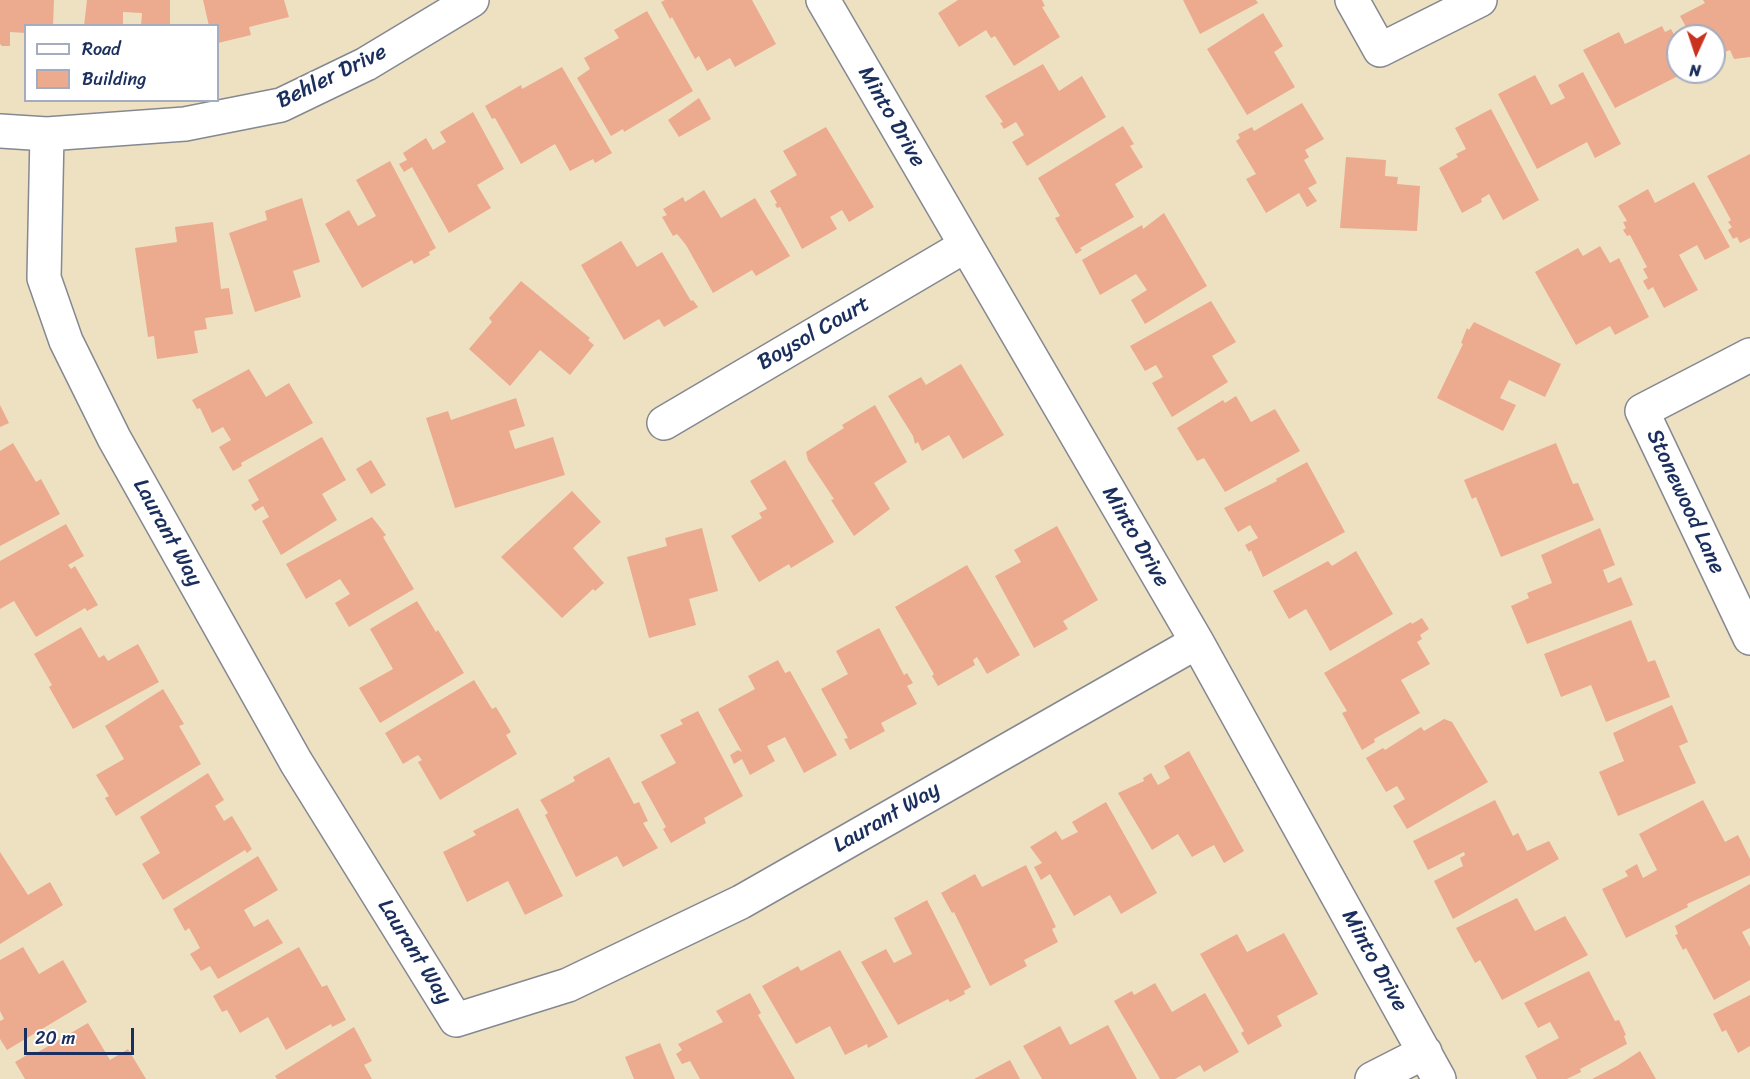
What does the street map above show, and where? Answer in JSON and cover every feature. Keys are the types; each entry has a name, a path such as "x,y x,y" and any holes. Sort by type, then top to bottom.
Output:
{"street":[{"name":"Behler Drive","path":"0,131 47,134 184,124 281,105 366,64 472,0"},
{"name":"Minto Drive","path":"823,0 1197,642 1432,1066"},
{"path":"1352,0 1380,50 1480,0"},
{"name":"Laurant Way","path":"47,134 44,278 66,341 114,438 296,762 456,1020 568,985 741,902 1197,642"},
{"name":"Boysol Court","path":"664,423 965,246"},
{"name":"Stonewood Lane","path":"1750,355 1642,411 1750,638"},
{"path":"1372,1079 1432,1066"}],"building":[{"path":"0,0 54,0 53,24 24,24 24,33 10,32 10,46 0,44"},
{"path":"87,0 170,0 170,24 141,24 142,13 123,12 123,24 84,24"},
{"path":"203,0 284,0 289,17 249,27 251,35 219,43 219,24 209,24"},
{"path":"665,0 752,0 776,44 735,67 730,58 707,71 699,56 695,59 672,17 670,19 661,2"},
{"path":"958,0 1042,0 1045,6 1042,7 1060,37 1014,66 995,36 991,38 986,30 959,47 938,13"},
{"path":"1183,0 1256,0 1258,3 1200,34"},
{"path":"1703,0 1750,0 1750,57 1734,59 1730,50 1726,52 1726,24 1684,24 1680,16 1705,3"},
{"path":"647,11 693,91 624,132 623,129 611,136 577,78 590,69 584,58 619,38 614,30"},
{"path":"1263,13 1283,46 1274,52 1295,87 1247,115 1207,49"},
{"path":"1662,26 1666,32 1666,82 1615,108 1583,50 1619,32 1625,44"},
{"path":"1043,64 1059,91 1082,76 1106,117 1027,166 1012,142 1024,135 1016,122 1004,129 1000,123 1003,122 985,96"},
{"path":"562,67 612,153 595,163 593,159 570,171 555,144 521,164 495,118 492,119 485,106 521,85 522,89"},
{"path":"1583,72 1621,144 1595,158 1587,142 1537,169 1498,94 1535,75 1551,105 1565,98 1558,85"},
{"path":"699,98 711,119 679,137 668,120"},
{"path":"1302,103 1324,139 1305,150 1309,157 1304,160 1317,183 1308,188 1317,201 1307,207 1299,193 1266,213 1246,179 1256,174 1236,141 1240,138 1238,134 1252,127 1254,131"},
{"path":"1491,109 1539,200 1503,220 1489,194 1481,199 1482,202 1462,213 1439,168 1458,157 1456,154 1466,149 1455,128"},
{"path":"473,112 504,169 477,185 491,208 449,233 412,167 404,172 399,164 407,160 403,153 426,138 433,150 446,142 440,132"},
{"path":"1123,126 1134,144 1130,146 1143,167 1115,184 1134,217 1080,248 1082,250 1076,254 1055,218 1060,216 1038,178"},
{"path":"826,127 874,207 849,222 842,210 830,217 837,229 802,249 780,207 777,208 775,204 777,203 770,191 797,175 783,151"},
{"path":"1750,154 1750,238 1740,243 1737,237 1733,239 1728,230 1732,227 1728,222 1731,220 1707,176"},
{"path":"1346,157 1386,160 1385,176 1398,177 1397,184 1420,186 1417,231 1340,228"},
{"path":"390,161 436,248 429,252 430,255 414,264 412,260 362,288 325,224 349,210 358,226 376,216 356,180"},
{"path":"1694,182 1730,247 1705,260 1697,245 1679,255 1698,290 1664,308 1653,287 1648,290 1643,281 1648,278 1643,269 1647,267 1630,235 1627,236 1623,230 1626,228 1623,222 1627,221 1618,206 1648,189 1655,203"},
{"path":"704,190 721,218 755,198 790,256 756,276 752,270 713,293 686,245 677,234 673,236 662,217 667,215 663,209 683,197 685,202"},
{"path":"302,198 320,262 293,271 301,297 255,312 229,233 267,220 265,211"},
{"path":"1164,213 1207,286 1145,324 1131,300 1147,290 1136,274 1100,295 1082,260 1142,225 1143,229"},
{"path":"213,222 221,289 229,288 233,314 205,318 207,329 194,331 198,353 157,359 154,336 148,337 135,248 177,242 175,227"},
{"path":"621,241 637,267 662,252 691,301 693,300 698,307 664,327 659,319 624,340 581,265"},
{"path":"1600,246 1610,263 1619,258 1649,317 1615,335 1610,326 1576,345 1535,272 1578,248 1583,256"},
{"path":"521,281 590,338 588,340 594,345 570,375 540,350 510,386 469,349 492,322 489,318"},
{"path":"1211,301 1236,342 1212,356 1228,382 1172,417 1152,383 1163,377 1156,365 1145,371 1130,346"},
{"path":"1474,322 1561,364 1545,397 1509,380 1500,398 1516,405 1503,431 1437,398 1463,344 1461,343 1467,328 1469,330"},
{"path":"961,364 1004,435 963,459 949,435 922,451 918,442 915,444 913,436 888,396 921,377 926,385"},
{"path":"249,369 266,397 289,383 313,423 241,463 242,466 233,471 219,447 231,440 223,427 212,433 200,408 197,409 192,400"},
{"path":"1236,396 1251,422 1275,409 1300,451 1225,492 1204,458 1197,461 1177,428 1223,400 1225,403"},
{"path":"516,398 525,426 509,431 515,449 553,437 565,475 455,508 426,418 448,411 451,420"},
{"path":"0,405 9,423 0,427"},
{"path":"875,405 907,462 874,483 890,509 854,536 831,500 834,499 808,460 806,452 844,428 842,425"},
{"path":"322,437 346,480 322,494 337,520 281,555 262,521 269,517 263,506 255,511 251,505 259,500 248,480"},
{"path":"13,443 36,482 41,479 60,514 0,546 0,451"},
{"path":"1556,443 1573,484 1578,483 1594,520 1501,557 1476,497 1472,499 1464,480"},
{"path":"371,460 386,485 371,494 356,469"},
{"path":"785,460 834,542 791,568 789,564 759,582 731,536 762,518 759,513 767,509 750,481"},
{"path":"1307,462 1345,532 1263,577 1251,550 1249,552 1245,545 1258,538 1250,525 1238,532 1224,508 1277,481 1276,479"},
{"path":"572,491 601,522 573,548 604,583 595,591 593,589 562,618 501,557"},
{"path":"372,517 386,535 383,537 414,589 349,627 335,603 350,594 340,579 306,599 286,564"},
{"path":"66,524 84,556 68,565 71,569 75,566 98,605 87,611 85,608 36,637 14,601 0,609 0,561"},
{"path":"1057,526 1098,600 1063,621 1068,629 1034,648 995,576 1021,562 1014,550"},
{"path":"702,528 718,591 689,599 696,625 649,638 627,557 667,546 665,538"},
{"path":"1600,528 1615,565 1603,570 1608,583 1621,577 1633,605 1527,644 1511,606 1529,598 1527,593 1552,583 1541,555"},
{"path":"1356,551 1393,614 1330,651 1306,609 1289,619 1273,591 1328,561 1332,566"},
{"path":"967,565 1020,655 987,674 977,657 973,660 975,665 938,686 932,676 934,674 895,607"},
{"path":"417,601 464,673 380,723 359,688 393,669 370,629"},
{"path":"1422,618 1429,629 1420,635 1422,639 1417,642 1430,664 1401,680 1420,713 1374,739 1375,742 1362,750 1342,713 1347,711 1324,673 1411,622 1412,624"},
{"path":"1631,620 1648,662 1655,660 1670,697 1606,722 1591,685 1561,697 1544,654"},
{"path":"81,627 99,658 104,655 108,661 138,644 159,682 73,729 49,687 52,685 34,654"},
{"path":"879,628 904,675 907,673 913,683 907,686 917,704 881,723 885,731 850,750 844,739 848,738 821,689 848,674 836,651"},
{"path":"778,660 785,673 790,671 837,755 804,773 785,737 767,746 775,761 750,775 742,759 734,764 730,755 738,750 742,752 718,709 755,689 748,676"},
{"path":"474,680 492,709 496,707 511,732 506,735 517,754 440,800 418,762 422,760 418,755 403,764 385,733"},
{"path":"163,689 184,724 179,726 201,764 116,816 105,798 109,796 96,775 124,759 105,726"},
{"path":"1672,705 1688,742 1679,746 1696,783 1618,816 1599,772 1624,761 1613,733"},
{"path":"698,711 743,796 704,818 706,823 671,843 663,829 666,827 641,782 676,763 660,735 683,724 680,720"},
{"path":"1444,719 1452,722 1488,782 1407,829 1393,806 1405,799 1397,786 1386,792 1366,758 1383,748 1385,750 1421,727 1424,731"},
{"path":"1189,751 1244,851 1224,863 1214,845 1192,857 1178,834 1152,850 1118,793 1144,781 1143,778 1151,773 1158,785 1170,778 1164,766"},
{"path":"609,757 634,804 639,802 648,821 643,823 658,848 623,867 617,856 576,877 545,815 548,813 540,800 575,781 573,777"},
{"path":"208,773 224,800 215,806 224,821 232,816 252,849 247,853 245,850 163,900 142,864 160,853 140,817"},
{"path":"1495,800 1513,836 1518,833 1527,851 1549,841 1559,859 1453,919 1434,881 1463,866 1460,858 1465,855 1464,852 1428,870 1413,841"},
{"path":"1703,800 1725,842 1738,835 1750,859 1750,875 1687,904 1688,907 1626,938 1602,889 1628,876 1625,871 1637,864 1643,878 1657,870 1639,834"},
{"path":"1106,802 1157,893 1121,914 1110,895 1074,916 1050,874 1041,880 1034,867 1042,863 1030,847 1056,831 1062,840 1078,832 1072,822"},
{"path":"518,808 563,896 525,915 508,881 467,902 443,852 476,835 473,831"},
{"path":"0,852 28,895 50,882 63,905 0,944"},
{"path":"258,856 278,890 244,910 254,927 268,919 283,943 218,979 210,966 201,971 190,954 200,948 189,928 185,931 173,909"},
{"path":"1026,865 1056,927 1052,929 1058,942 1024,960 1027,966 990,986 954,912 952,913 941,893 975,874 982,887"},
{"path":"1750,884 1750,928 1742,932 1750,947 1750,980 1714,1000 1686,948 1683,950 1675,935 1678,934 1675,926"},
{"path":"1517,898 1535,931 1565,916 1588,955 1502,1000 1480,960 1475,963 1456,928"},
{"path":"927,900 971,987 964,991 965,994 950,1002 948,999 898,1025 861,962 886,949 894,963 912,954 894,918"},
{"path":"1284,933 1318,994 1277,1016 1282,1026 1248,1045 1241,1033 1244,1031 1200,954 1237,934 1247,952"},
{"path":"23,947 39,974 63,960 87,1002 7,1050 0,1039 0,1021 4,1019 0,1011 0,960"},
{"path":"299,947 322,987 327,985 346,1020 332,1027 331,1024 286,1050 268,1017 240,1033 227,1010 222,1012 213,996"},
{"path":"840,950 888,1037 868,1048 867,1044 845,1055 830,1026 796,1044 762,986 798,966 801,971"},
{"path":"1589,971 1615,1021 1619,1020 1626,1035 1624,1036 1627,1044 1580,1069 1581,1072 1567,1079 1537,1079 1525,1056 1559,1038 1550,1022 1538,1028 1524,1003"},
{"path":"1155,983 1172,1012 1205,993 1239,1052 1204,1072 1200,1065 1175,1079 1160,1079 1114,1001 1132,991 1134,995"},
{"path":"750,993 761,1013 758,1015 795,1079 700,1079 690,1061 682,1064 676,1054 682,1050 678,1044 723,1022 716,1011"},
{"path":"1750,995 1750,1046 1738,1053 1726,1030 1722,1032 1713,1014"},
{"path":"88,1023 110,1060 128,1049 146,1079 25,1079 15,1062 32,1052 33,1055"},
{"path":"1108,1025 1137,1079 1042,1079 1023,1046 1060,1026 1070,1045"},
{"path":"354,1027 372,1061 364,1065 372,1079 277,1079 275,1076"},
{"path":"660,1043 675,1079 634,1079 625,1057"},
{"path":"1640,1051 1656,1079 1592,1079 1617,1066"},
{"path":"1010,1060 1020,1079 974,1079"}]}
